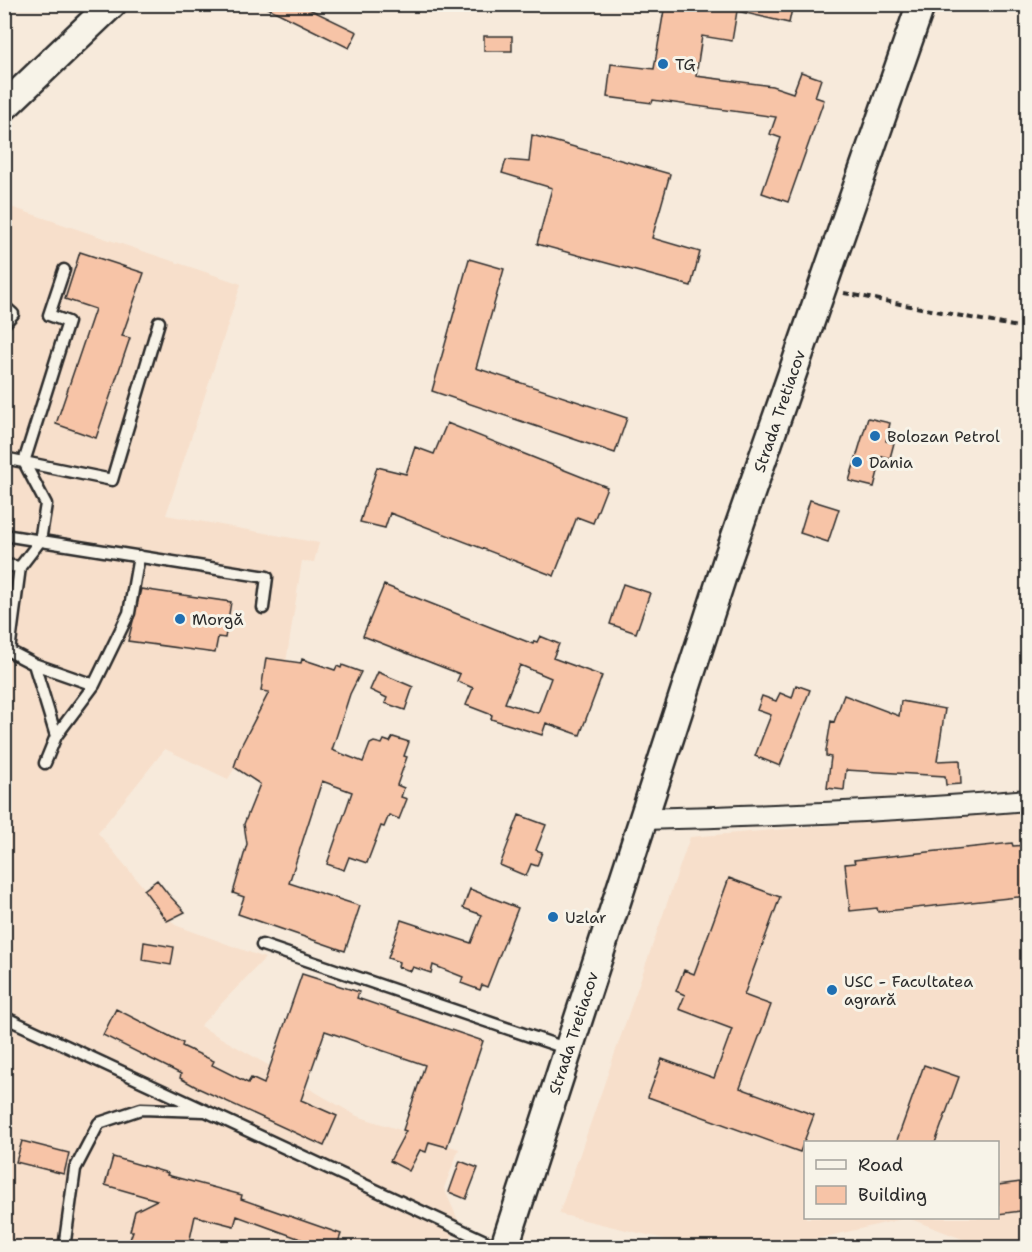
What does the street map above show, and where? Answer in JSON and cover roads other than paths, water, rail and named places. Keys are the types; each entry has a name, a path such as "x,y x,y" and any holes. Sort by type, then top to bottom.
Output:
{"street":[{"path":"4,107 112,4"},
{"name":"Strada Tretiacov","path":"502,1248 728,558 921,4"},
{"path":"643,819 783,816 1028,800"}],"lane":[{"path":"64,270 49,315 68,322 24,462 46,504 40,541 20,567 9,651 34,664 93,686"},
{"path":"4,306 13,314 4,324"},
{"path":"4,458 112,480 159,322"},
{"path":"4,535 267,577 263,608"},
{"path":"45,763 56,736 93,686 129,613 139,556"},
{"path":"4,565 20,567"},
{"path":"34,664 56,736"},
{"path":"262,945 568,1049"},
{"path":"4,1017 211,1111 502,1248"},
{"path":"64,1248 75,1169 99,1123 141,1109 211,1111"}],"place":[{"name":"TG","path":"663,64"},
{"name":"Bolozan Petrol","path":"875,436"},
{"name":"Dania","path":"857,462"},
{"name":"Morgă","path":"180,619"},
{"name":"Uzlar","path":"553,917"},
{"name":"USC - Facultatea agrară","path":"832,990"}]}
